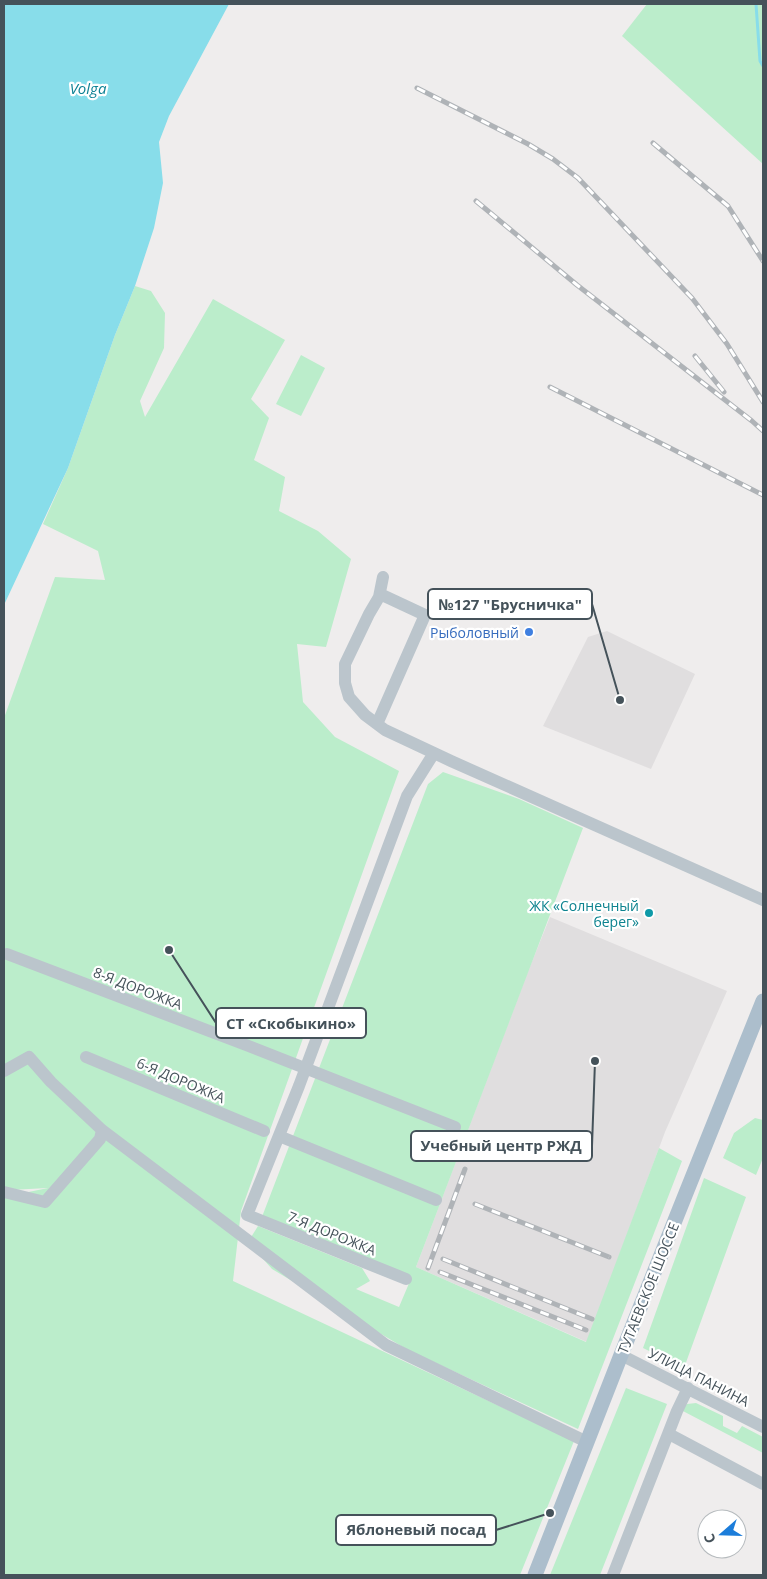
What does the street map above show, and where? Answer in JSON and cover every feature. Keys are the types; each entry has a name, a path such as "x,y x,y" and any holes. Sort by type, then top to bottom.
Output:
{"main road":[{"name":"ТУТАЕВСКОЕ ШОССЕ","path":"535,1575 763,1001"}],"street":[{"path":"383,577 380,594 345,664 345,683 349,697 365,715 385,730 434,753 763,900"},
{"path":"377,724 424,615 380,594"},
{"path":"434,753 407,796 279,1136 436,1200"},
{"name":"8-Я ДОРОЖКА","path":"7,954 454,1127"},
{"name":"6-Я ДОРОЖКА","path":"86,1057 264,1131"},
{"path":"4,1071 29,1058 51,1082 102,1130 386,1346 587,1442"},
{"path":"4,1192 45,1202 100,1139 102,1130"},
{"name":"7-Я ДОРОЖКА","path":"279,1136 248,1215 406,1279"},
{"name":"УЛИЦА ПАНИНА","path":"621,1355 763,1427"},
{"path":"613,1575 677,1410 688,1388"},
{"path":"669,1434 763,1484"}],"shaded area":[{"path":"607,631 695,674 651,769 543,726 588,637"},
{"path":"550,917 727,991 665,1132 587,1342 416,1267"}],"green space":[{"path":"647,4 763,4 763,164 622,36"},
{"path":"135,286 151,291 165,313 164,348 140,401 145,417 213,299 285,340 251,399 269,418 254,460 285,477 279,511 318,531 351,559 326,647 297,644 303,702 335,737 399,771 241,1211 233,1281 574,1441 520,1575 4,1575 4,1197 48,1188 10,1190 4,1188 4,718 55,577 105,580 98,551 43,524 68,468 115,335"},
{"path":"301,355 325,368 301,416 276,404"},
{"path":"443,772 519,799 583,828 416,1267 586,1342 659,1148 682,1161 578,1429 408,1350 272,1269 248,1242 258,1226 362,1268 370,1281 356,1289 399,1307 410,1281 260,1222 428,784"},
{"path":"755,1118 763,1120 763,1158 756,1175 723,1158 734,1133"},
{"path":"704,1178 746,1197 684,1368 643,1348"},
{"path":"628,1383 626,1388 667,1404 600,1575 550,1575"},
{"path":"696,1403 723,1416 723,1426 737,1433 742,1426 763,1437 763,1453 681,1410 687,1404"}],"water":[{"name":"Volga","path":"4,4 229,4 169,116 159,142 163,183 154,228 135,286 115,335 68,468 4,605"}],"waterway":[{"path":"756,4 760,61 763,66"}],"railway":[{"path":"417,88 528,144 553,159 578,178 692,298 727,344 763,402"},
{"path":"653,143 728,206 763,261"},
{"path":"476,201 577,285 763,431"},
{"path":"695,356 724,392"},
{"path":"550,387 763,495"},
{"path":"428,1268 465,1169"},
{"path":"475,1204 609,1257"},
{"path":"443,1259 592,1319"},
{"path":"440,1272 586,1330"}],"place":[{"name":"Рыболовный","path":"529,632"},
{"name":"№127 \"Брусничка\"","path":"620,700"},
{"name":"ЖК «Солнечный берег»","path":"649,913"},
{"name":"СТ «Скобыкино»","path":"169,950"},
{"name":"Учебный центр РЖД","path":"595,1061"},
{"name":"Яблоневый посад","path":"550,1513"}]}
